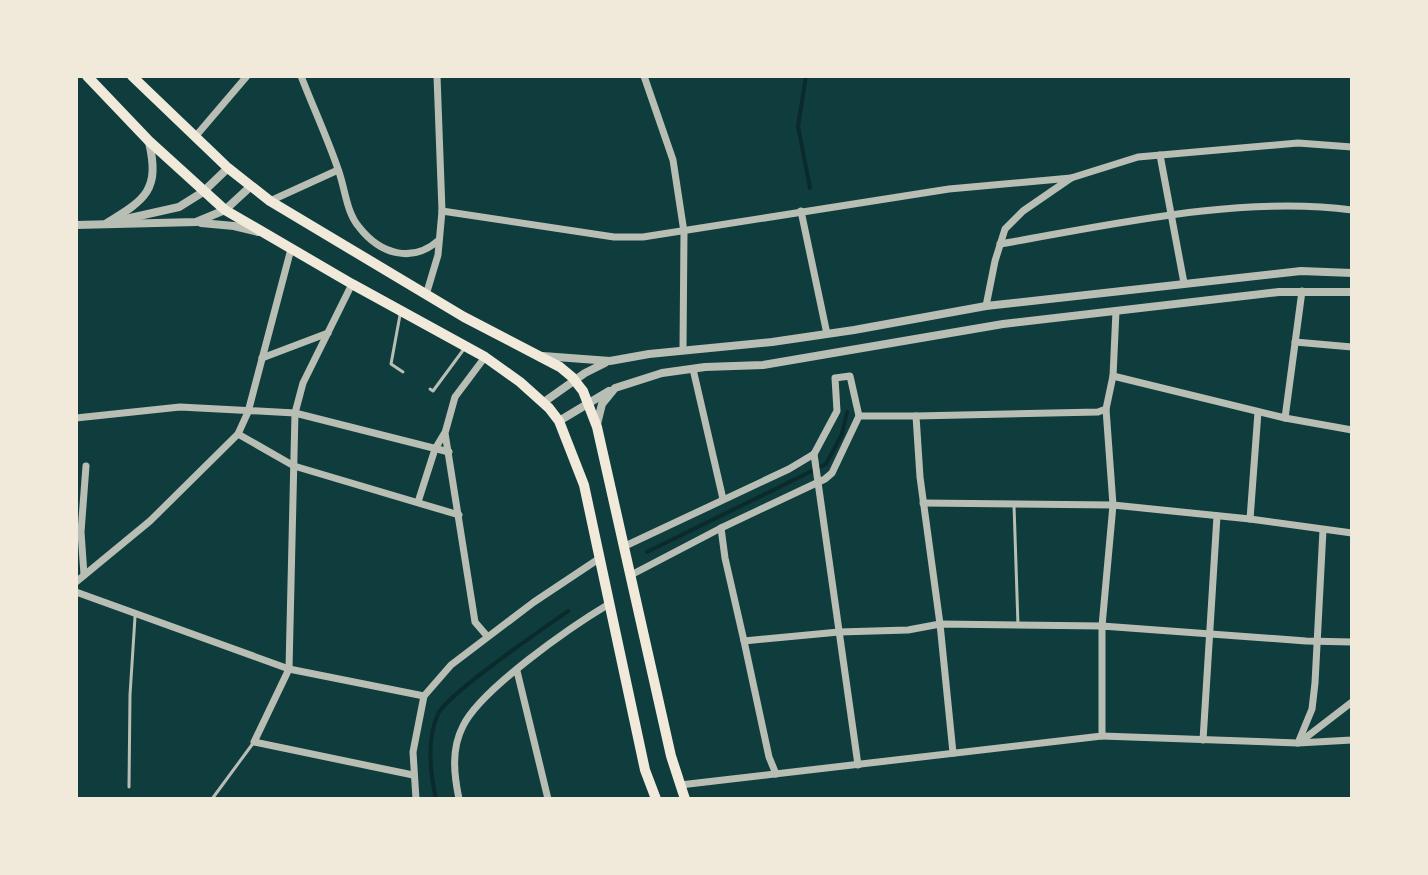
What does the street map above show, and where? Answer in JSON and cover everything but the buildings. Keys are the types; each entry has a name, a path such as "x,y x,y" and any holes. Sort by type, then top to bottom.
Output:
{"main road":[{"path":"87,76 149,141 225,210 485,357 544,402 559,421 584,485 645,770 656,799"},
{"path":"132,76 228,168 270,201 426,295 560,367 575,380 588,402 597,427 671,756 685,799"}],"street":[{"path":"195,137 247,76"},
{"path":"301,76 338,170 352,217 360,229 390,251 418,254 439,240"},
{"path":"426,295 439,240 442,211 437,76"},
{"path":"644,76 673,160 684,232 683,349"},
{"path":"105,224 143,197 151,184 154,164 149,141"},
{"path":"442,211 614,237 643,237 949,189 1071,178 1138,157 1298,143 1352,147"},
{"path":"1160,155 1184,283"},
{"path":"105,224 179,207 203,192 228,168"},
{"path":"270,201 338,170"},
{"path":"986,306 1005,229 1023,211 1071,178"},
{"path":"196,222 225,210 251,186"},
{"path":"1000,244 1218,210 1316,205 1352,210"},
{"path":"801,211 827,334"},
{"path":"76,225 196,222 263,233"},
{"path":"76,582 150,521 238,434 248,412 291,249"},
{"path":"540,356 610,361 683,349 827,334 986,306 1301,271 1352,273"},
{"path":"352,284 303,383 295,413 289,669 254,742 413,775"},
{"path":"1285,418 1302,291"},
{"path":"559,421 620,386 662,373 763,365 975,328 1116,311 1302,291 1352,292"},
{"path":"1102,736 1102,626 1113,505 1106,409 1113,376 1116,311"},
{"path":"262,358 328,333"},
{"path":"1295,342 1352,347"},
{"path":"418,502 435,449 445,433 455,397 485,357"},
{"path":"544,402 610,361"},
{"path":"693,369 723,499"},
{"path":"631,575 721,528 819,480 832,473 859,416 850,376 835,378 837,411 815,458 819,480 858,765"},
{"path":"1113,376 1258,412 1352,430"},
{"path":"597,427 602,404 620,386"},
{"path":"76,418 180,407 295,413 449,452"},
{"path":"859,416 1098,412 1106,409"},
{"path":"1250,519 1258,412"},
{"path":"916,416 923,503 940,624 953,753"},
{"path":"445,433 475,622 487,636"},
{"path":"238,434 294,466 459,515"},
{"path":"623,547 815,458"},
{"path":"84,575 81,532 86,466"},
{"path":"923,503 1113,505 1352,533"},
{"path":"1203,740 1217,516"},
{"path":"721,528 769,757 776,774"},
{"path":"1298,743 1312,709 1323,530"},
{"path":"416,799 413,752 424,696 451,665 487,636 600,558"},
{"path":"76,592 289,669 424,696"},
{"path":"459,799 455,754 462,726 474,709 575,624 609,604"},
{"path":"744,641 839,632 908,630 940,624 1102,626 1352,642"},
{"path":"517,671 548,799"},
{"path":"1298,743 1352,702"},
{"path":"680,785 1102,736 1298,743 1352,740"}],"lane":[{"path":"401,311 391,364 403,372"},
{"path":"430,389 433,391 466,346"},
{"path":"1014,505 1018,625"},
{"path":"129,787 135,613"},
{"path":"212,799 254,742"}],"waterway":[{"path":"806,76 798,126 810,188"},
{"path":"647,552 826,464 842,434 847,412"},
{"path":"436,799 430,756 438,714 477,677 568,611"}]}
